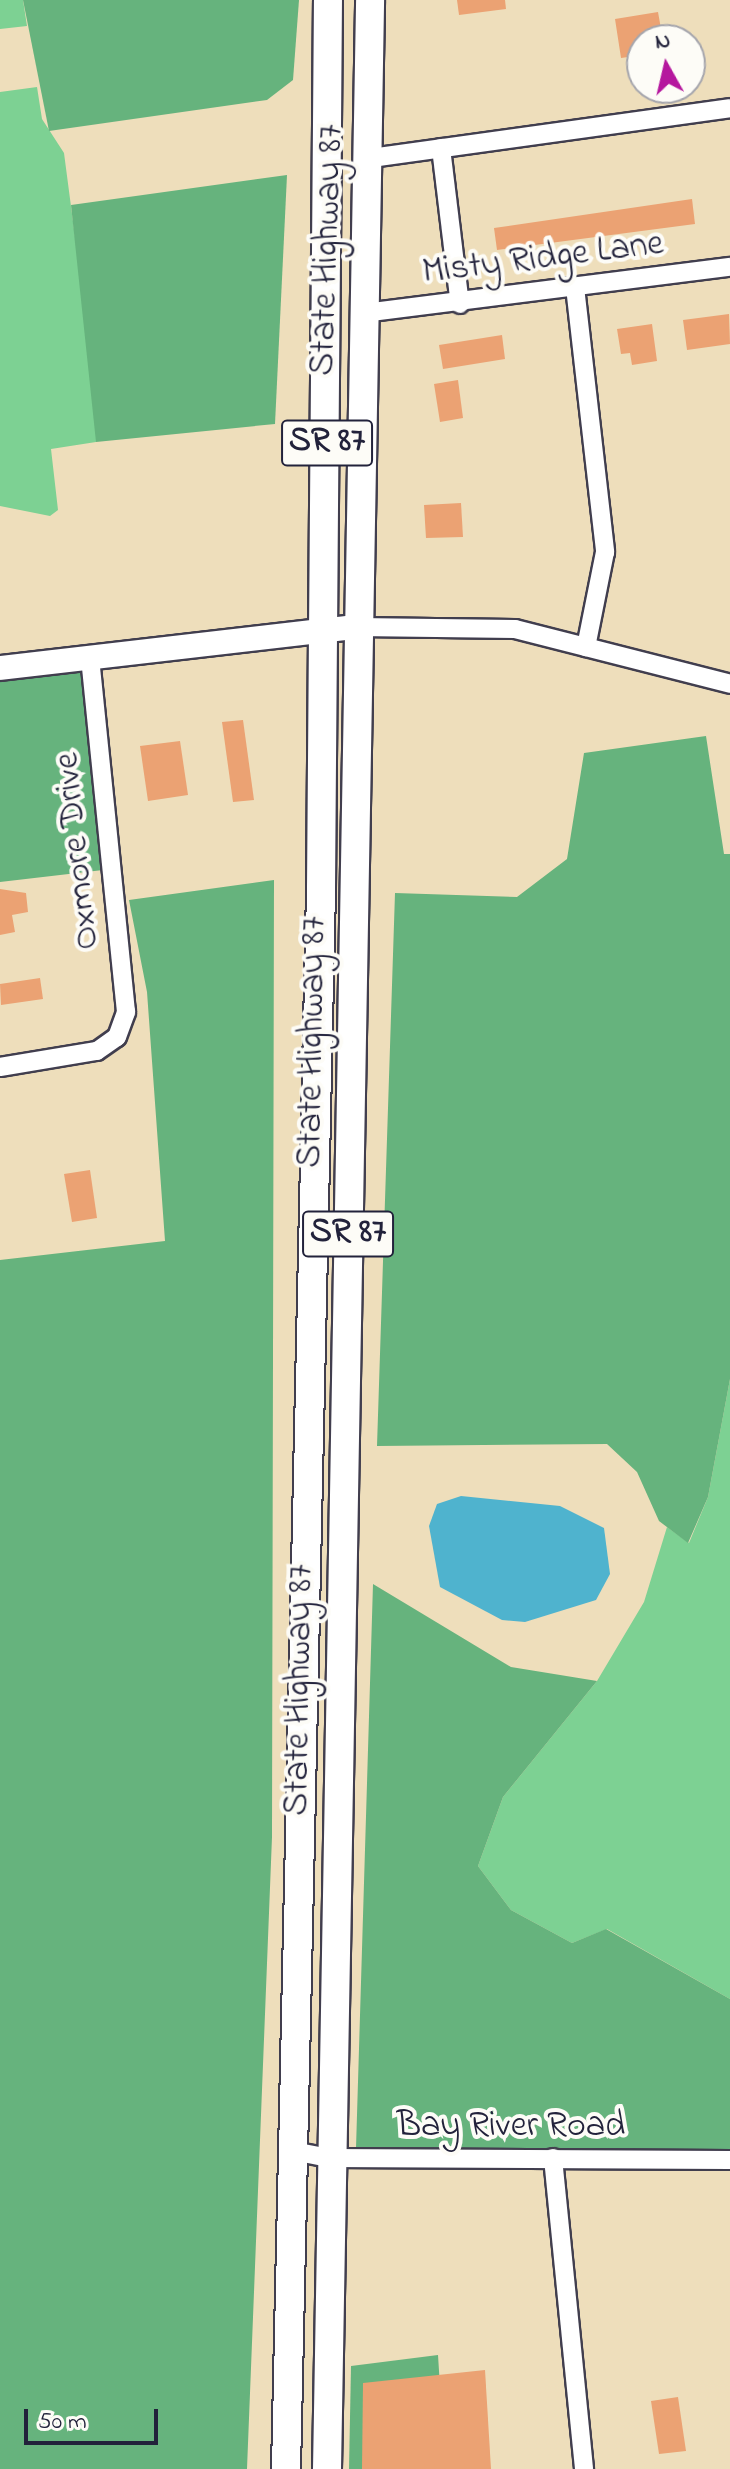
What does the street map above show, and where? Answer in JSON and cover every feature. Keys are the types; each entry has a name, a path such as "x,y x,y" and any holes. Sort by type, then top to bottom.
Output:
{"highway":[{"name":"SR 87","path":"286,2469 324,630 328,0"},
{"name":"State Highway 87","path":"327,2469 328,2158 357,627 371,158 370,0"}],"main road":[{"path":"0,668 357,627"}],"street":[{"path":"371,158 730,108"},
{"path":"441,148 460,304"},
{"name":"Misty Ridge Lane","path":"364,313 460,304 730,267"},
{"path":"575,287 605,552 586,647"},
{"path":"357,627 515,629 730,684"},
{"name":"Oxmore Drive","path":"0,1067 80,1057 117,1037 126,1012 90,656"},
{"name":"Bay River Road","path":"293,2151 328,2158 730,2160"},
{"path":"553,2158 584,2469"}],"green space":[{"path":"0,0 23,0 27,26 0,29"},
{"path":"23,0 299,0 293,80 267,100 49,131"},
{"path":"37,87 42,119 64,153 99,420 96,442 51,449 58,510 50,516 0,506 0,92"},
{"path":"287,175 275,424 96,442 71,205"},
{"path":"82,668 103,870 0,882 0,679"},
{"path":"706,736 724,854 730,854 730,1379 708,1497 688,1543 659,1521 637,1472 607,1444 377,1446 395,893 517,897 567,859 584,753"},
{"path":"274,880 272,1837 247,2469 0,2469 0,1260 165,1241 147,992 129,900"},
{"path":"730,1379 730,1999 607,1929 572,1943 511,1910 478,1866 503,1797 597,1681 644,1602 667,1527 689,1543 708,1497"},
{"path":"373,1584 511,1667 597,1681 503,1797 478,1866 511,1910 572,1943 606,1929 730,1999 730,2150 356,2148"},
{"path":"438,2355 445,2469 349,2469 351,2366"}],"water":[{"path":"461,1496 560,1506 604,1528 610,1574 596,1600 525,1622 502,1620 440,1587 429,1526 437,1504"}],"building":[{"path":"457,0 505,0 506,9 459,15"},
{"path":"658,12 660,24 626,24 626,57 621,58 615,19"},
{"path":"692,199 695,224 497,250 494,228"},
{"path":"729,314 730,344 687,350 683,320"},
{"path":"652,324 657,361 632,365 630,353 621,354 617,329"},
{"path":"502,335 505,359 443,369 439,345"},
{"path":"458,380 463,418 440,422 434,384"},
{"path":"461,503 463,537 426,538 424,505"},
{"path":"243,720 254,800 233,802 222,722"},
{"path":"180,741 188,795 148,801 140,746"},
{"path":"0,889 26,893 28,912 12,915 15,932 0,935"},
{"path":"40,978 43,999 1,1005 0,984"},
{"path":"90,1170 97,1218 72,1222 64,1174"},
{"path":"485,2370 491,2469 362,2469 363,2383"},
{"path":"678,2397 686,2451 659,2454 651,2401"}]}
